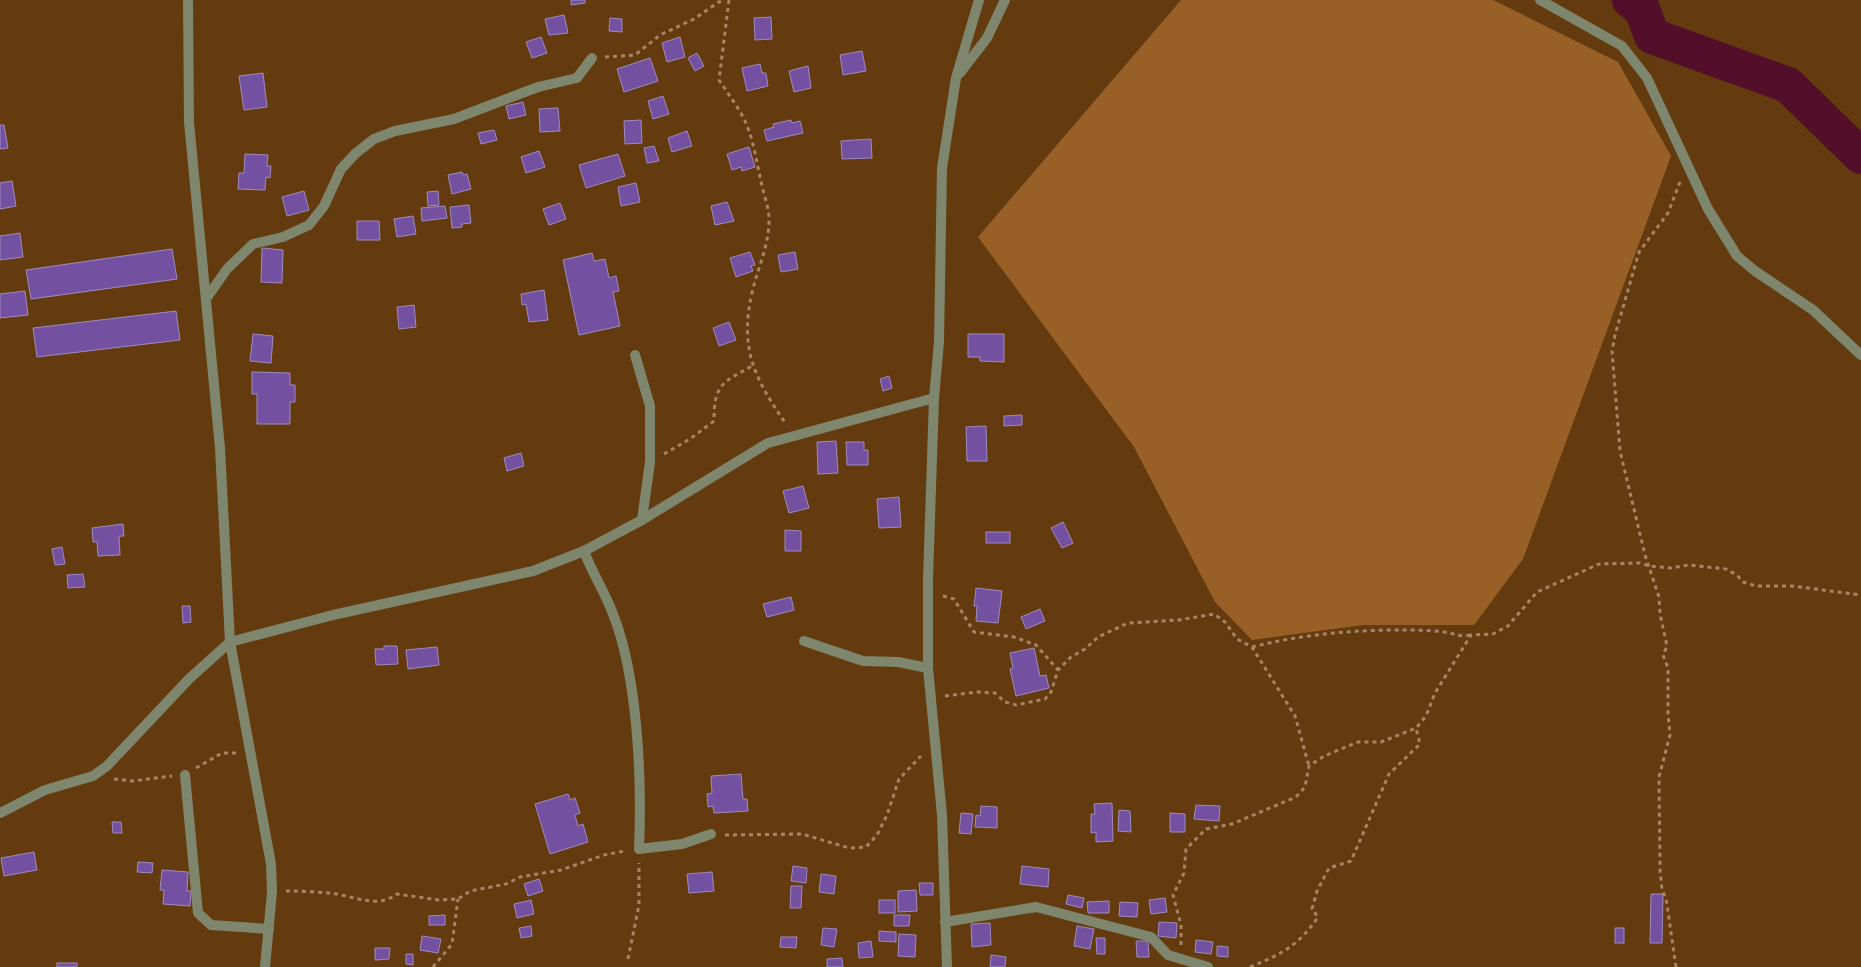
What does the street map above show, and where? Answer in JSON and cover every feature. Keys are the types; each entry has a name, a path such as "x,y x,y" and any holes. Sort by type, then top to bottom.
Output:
{"street":[{"path":"188,0 189,122 220,448 230,642 268,846 272,892 265,967"},
{"path":"946,967 942,815 928,668 928,579 934,398 939,342 942,168 956,78 979,0"},
{"path":"956,78 987,38 1005,0"},
{"path":"1540,0 1622,46 1647,78 1708,210 1737,256 1755,271 1813,310 1861,354"},
{"path":"206,299 227,268 253,244 283,237 309,225 324,206 341,169 356,153 374,139 395,130 454,119 538,87 577,78 592,58"},
{"path":"635,355 650,406 650,462 642,520"},
{"path":"0,813 45,790 93,776 107,766 189,679 230,642 333,615 533,571 584,551 642,520 768,443 934,398"},
{"path":"584,551 594,578 613,613 630,681 638,770 639,849 682,844 711,834"},
{"path":"804,641 863,661 898,662 928,668"},
{"path":"185,775 198,913 211,925 269,929"},
{"path":"945,922 1036,907 1151,937 1168,955 1208,967"}],"path":[{"path":"592,58 635,55 660,36 694,19 722,0"},
{"path":"729,0 719,80 743,117 757,157 769,216 767,246 752,293 748,322 752,366 761,386 794,435"},
{"path":"1676,967 1660,869 1660,777 1670,735 1668,668 1663,655 1667,646 1660,614 1659,597 1649,566 1620,451 1612,351 1639,252 1668,213 1687,162"},
{"path":"650,462 690,439 714,421 714,402 720,386 752,366"},
{"path":"1252,647 1280,640 1361,631 1398,630 1446,633 1456,637 1493,634 1508,626 1537,592 1599,564 1640,563 1649,566 1671,568 1689,565 1726,569 1737,574 1743,582 1756,586 1792,586 1861,595"},
{"path":"928,579 943,596 954,599 974,632 1014,637 1036,645 1058,670"},
{"path":"930,697 964,695 977,692 995,694 1005,702 1016,705 1045,699 1051,692 1058,670 1071,657 1085,649 1098,637 1128,624 1179,620 1214,614 1226,622 1237,639 1252,647 1295,716 1309,766 1305,787 1296,797 1232,824 1206,828 1186,849 1184,873 1173,895 1181,925 1180,958"},
{"path":"1309,766 1324,756 1358,742 1382,742 1416,728 1426,716 1435,693 1471,635"},
{"path":"1250,967 1276,957 1304,937 1318,917 1312,909 1317,891 1329,868 1351,861 1389,774 1420,744 1416,728"},
{"path":"711,834 802,834 849,848 866,847 877,835 887,815 898,779 935,744"},
{"path":"272,892 336,894 373,902 389,900 397,894 439,900 458,899 470,891 561,870 604,855 639,849 639,905 628,959"},
{"path":"433,967 452,944 458,899"}],"shaded area":[{"path":"1181,0 1493,0 1618,62 1671,156 1523,559 1474,625 1363,625 1252,640 1215,602 1134,447 978,237"}],"building":[{"path":"571,0 585,0 585,3 571,5"},
{"path":"564,15 568,33 549,35 545,19"},
{"path":"771,17 772,39 755,40 754,18"},
{"path":"610,18 622,19 622,32 609,31"},
{"path":"541,37 547,53 532,58 526,42"},
{"path":"680,37 685,57 667,62 662,43"},
{"path":"862,51 866,71 843,75 840,55"},
{"path":"697,53 704,66 695,71 688,58"},
{"path":"650,58 658,81 624,92 617,69"},
{"path":"760,64 762,73 766,73 768,86 747,91 742,68"},
{"path":"808,66 811,88 794,92 789,71"},
{"path":"263,73 267,107 244,110 239,76"},
{"path":"663,96 669,114 653,119 648,101"},
{"path":"523,102 526,115 509,119 506,106"},
{"path":"558,108 560,131 540,132 539,109"},
{"path":"641,120 642,143 625,144 624,121"},
{"path":"791,120 792,123 800,121 803,133 767,141 764,130 774,127 773,124"},
{"path":"0,125 4,125 8,148 0,149"},
{"path":"494,130 497,140 481,144 478,133"},
{"path":"687,131 692,146 672,152 668,138"},
{"path":"871,139 872,158 842,159 841,141"},
{"path":"654,146 659,161 647,163 644,148"},
{"path":"749,147 755,167 742,171 741,167 732,170 727,154"},
{"path":"539,151 545,167 526,173 521,157"},
{"path":"245,154 268,155 267,166 271,166 270,178 266,177 265,190 238,189 239,173 244,173"},
{"path":"618,154 625,176 586,188 579,165"},
{"path":"462,172 463,175 467,174 471,189 452,194 448,175"},
{"path":"12,181 16,206 0,209 0,183"},
{"path":"636,183 640,202 621,206 618,187"},
{"path":"304,191 309,210 287,216 282,197"},
{"path":"438,191 439,205 428,206 427,192"},
{"path":"727,202 734,221 715,225 711,206"},
{"path":"560,203 566,219 549,225 543,209"},
{"path":"469,205 471,223 462,224 462,227 452,228 450,207"},
{"path":"445,206 447,218 422,221 421,208"},
{"path":"413,216 416,234 397,237 394,219"},
{"path":"357,221 379,221 380,240 357,240"},
{"path":"20,233 23,257 0,260 0,236"},
{"path":"262,248 283,250 282,283 261,282"},
{"path":"172,249 177,279 31,299 26,270"},
{"path":"750,252 755,265 751,266 753,271 736,277 730,258"},
{"path":"795,252 798,269 781,272 778,255"},
{"path":"592,253 594,261 605,259 609,278 616,276 619,291 613,292 620,326 579,335 563,260"},
{"path":"544,290 548,320 529,322 526,304 522,305 521,294"},
{"path":"25,291 28,315 0,318 0,294"},
{"path":"414,305 416,327 399,329 397,307"},
{"path":"176,311 180,340 37,357 33,328"},
{"path":"729,322 736,340 719,346 713,328"},
{"path":"253,334 273,336 271,363 250,361"},
{"path":"968,334 1004,334 1004,362 980,361 980,357 968,357"},
{"path":"252,372 290,373 290,385 295,385 295,402 290,402 290,424 257,424 257,394 252,394"},
{"path":"889,376 892,388 883,391 880,379"},
{"path":"1022,415 1022,425 1004,426 1004,416"},
{"path":"986,426 987,461 967,461 966,427"},
{"path":"836,441 838,473 818,474 817,442"},
{"path":"846,442 864,442 864,450 868,450 868,465 847,465"},
{"path":"521,453 524,466 507,471 504,458"},
{"path":"803,486 809,508 789,513 783,491"},
{"path":"899,497 901,527 879,528 877,499"},
{"path":"1063,522 1073,543 1062,548 1051,528"},
{"path":"123,524 124,536 119,536 120,555 98,556 97,542 93,542 92,528"},
{"path":"785,530 801,531 801,551 785,551"},
{"path":"986,532 1010,532 1010,543 986,543"},
{"path":"62,547 65,564 55,565 52,549"},
{"path":"83,574 85,587 68,588 67,575"},
{"path":"976,588 1002,591 998,623 976,621 977,606 974,606"},
{"path":"791,597 794,610 767,617 763,604"},
{"path":"182,606 190,606 191,622 183,623"},
{"path":"1040,609 1045,621 1026,629 1021,617"},
{"path":"384,646 397,646 398,664 376,665 375,649 384,649"},
{"path":"437,647 439,665 408,669 406,650"},
{"path":"1034,648 1040,676 1046,675 1049,688 1016,696 1010,669 1013,668 1010,653"},
{"path":"741,774 743,799 747,799 748,811 714,813 713,806 708,807 707,794 712,793 711,776"},
{"path":"568,794 570,800 575,798 580,813 575,815 578,826 583,824 588,842 550,854 535,804"},
{"path":"1112,803 1113,841 1096,842 1096,832 1091,833 1091,814 1095,814 1094,804"},
{"path":"1196,805 1220,806 1219,821 1194,819"},
{"path":"981,806 997,807 997,828 975,827 976,815 980,816"},
{"path":"1119,810 1130,811 1131,832 1118,831"},
{"path":"961,813 973,814 971,834 959,833"},
{"path":"1170,813 1185,814 1185,832 1170,832"},
{"path":"112,822 121,822 122,833 113,833"},
{"path":"34,852 37,870 4,876 1,858"},
{"path":"138,862 153,863 152,873 137,872"},
{"path":"793,866 807,868 806,883 791,881"},
{"path":"1022,866 1049,869 1048,887 1020,884"},
{"path":"162,870 188,872 187,891 191,891 190,906 163,904 164,890 160,890"},
{"path":"712,872 714,891 689,893 687,874"},
{"path":"821,874 836,876 834,894 819,892"},
{"path":"539,879 543,891 528,896 524,884"},
{"path":"919,883 933,883 933,895 920,895"},
{"path":"791,886 802,886 801,908 790,908"},
{"path":"916,890 917,911 898,912 898,891"},
{"path":"1651,894 1663,894 1662,943 1650,943"},
{"path":"1068,895 1084,898 1082,908 1066,904"},
{"path":"1165,898 1167,912 1151,914 1149,900"},
{"path":"531,900 534,914 517,918 514,904"},
{"path":"879,900 895,900 895,913 879,913"},
{"path":"1109,901 1109,913 1088,913 1087,902"},
{"path":"1120,902 1138,903 1137,917 1119,916"},
{"path":"445,915 445,925 429,925 429,916"},
{"path":"894,915 910,915 909,926 894,926"},
{"path":"1159,922 1177,923 1176,938 1158,936"},
{"path":"990,923 991,945 972,947 971,924"},
{"path":"531,926 532,936 521,938 519,928"},
{"path":"1077,926 1094,929 1090,949 1074,946"},
{"path":"823,928 837,929 834,947 821,945"},
{"path":"1615,928 1624,928 1624,943 1615,943"},
{"path":"879,931 896,932 896,942 879,941"},
{"path":"899,934 916,935 915,957 898,956"},
{"path":"422,936 441,939 438,953 420,950"},
{"path":"781,937 797,937 796,948 780,947"},
{"path":"1096,938 1105,938 1105,954 1097,954"},
{"path":"1196,940 1213,942 1211,954 1195,952"},
{"path":"871,941 873,957 859,958 858,943"},
{"path":"1136,941 1148,941 1149,957 1137,957"},
{"path":"1217,946 1228,947 1228,957 1217,956"},
{"path":"375,948 390,948 389,959 375,960"},
{"path":"406,954 413,954 413,965 406,964"},
{"path":"991,955 1006,957 1005,967 990,967"},
{"path":"842,958 843,967 827,967 827,959"},
{"path":"57,963 77,963 77,967 57,967"}],"waterway":[{"path":"1630,0 1642,9 1652,36 1788,85 1861,156"}]}
